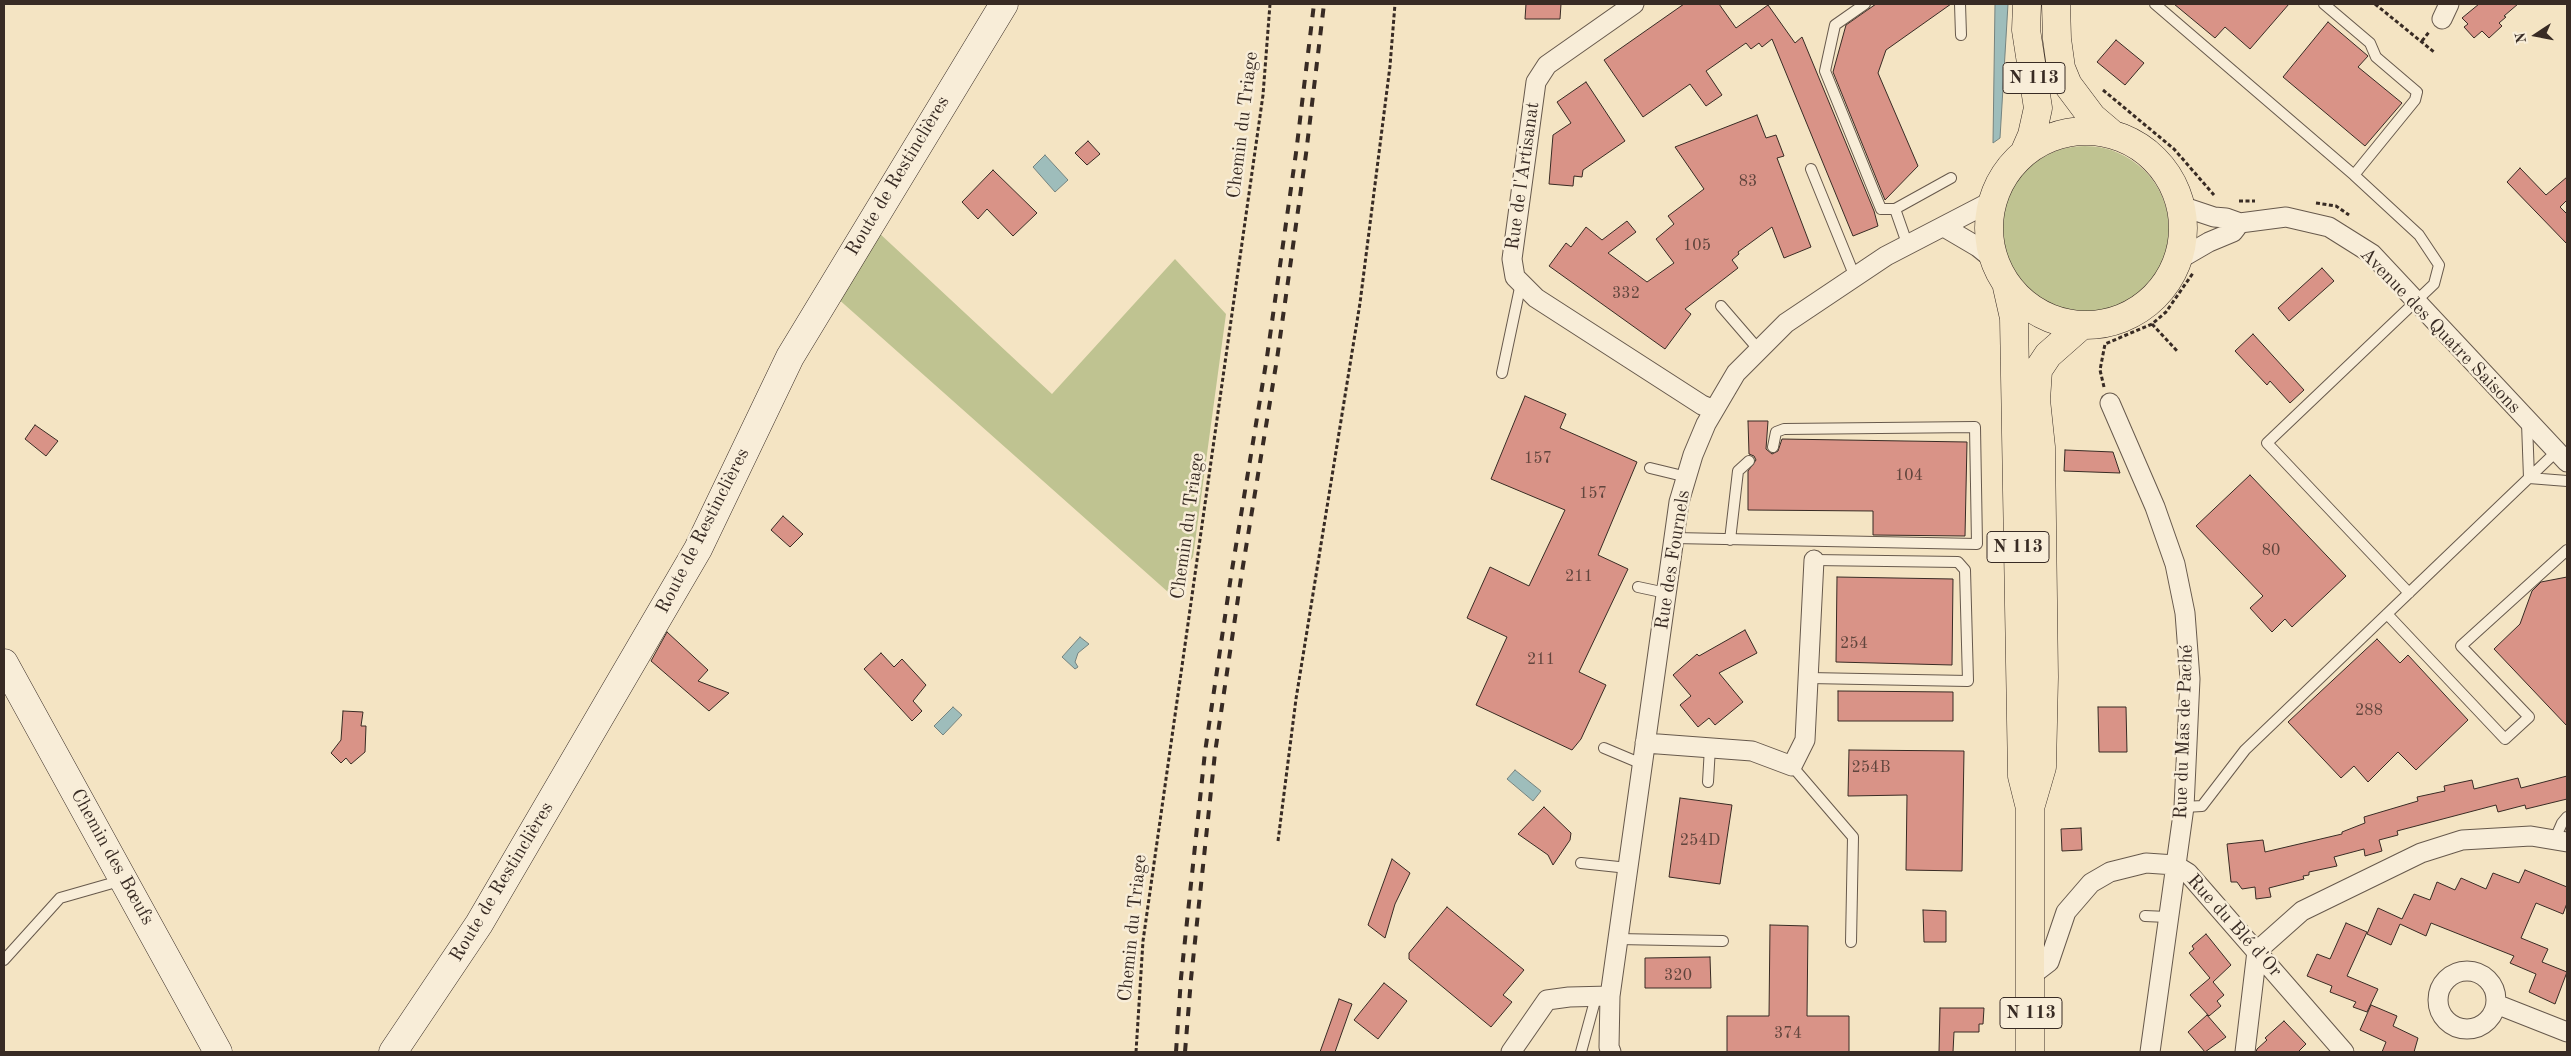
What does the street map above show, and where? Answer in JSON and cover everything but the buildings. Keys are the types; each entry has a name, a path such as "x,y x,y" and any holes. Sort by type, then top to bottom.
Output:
{"main road":[{"name":"N 113","path":"2025,151 2032,135 2038,108 2026,30 2027,4"},
{"name":"N 113","path":"2056,4 2057,40 2061,68 2068,85 2092,117 2112,134"},
{"path":"2097,130 2112,134 2136,144 2156,160 2176,189 2181,206 2182,242 2187,264 2141,309 2122,318 2103,324 2082,325 2049,318 2033,310 2007,287 1994,260 1988,231 1992,201 2005,174 2025,151 2052,136 2067,132 2097,130"},
{"name":"N 113","path":"2007,287 2014,318 2022,776 2030,808 2032,974 2030,1052"},
{"name":"N 113","path":"2030,808 2042,767 2044,677 2041,447 2036,400 2038,370 2048,355 2082,325"}],"street":[{"name":"Route de Restinclières","path":"393,1052 479,924 688,566 790,358 1004,4"},
{"name":"Rue de l'Artisanat","path":"1634,4 1547,65 1536,82 1512,259 1515,278 1542,302 1702,405 1714,410"},
{"name":"Rue des Fournels","path":"1611,1052 1603,997 1618,939 1679,502 1693,455 1714,410 1736,373 1786,323 1886,256 1944,228 1992,201"},
{"name":"Avenue des Quatre Saisons","path":"2181,206 2240,223 2286,217 2329,227 2372,254 2562,457"},
{"name":"Avenue des Quatre Saisons","path":"2187,264 2209,242 2233,232 2240,223"},
{"path":"1944,228 1994,260"},
{"name":"Rue du Mas de Paché","path":"2110,403 2155,507 2176,564 2185,613 2190,679 2184,807 2167,917 2150,1052"},
{"path":"1645,743 1752,751 1792,766 1805,740 1814,560"},
{"name":"Chemin des Bœufs","path":"4,663 218,1052"},
{"path":"2245,1052 2257,950 2302,911 2421,853 2462,840 2531,836 2561,840"},
{"name":"Rue du Blé d'Or","path":"2032,974 2049,962 2066,912 2091,883 2110,872 2146,863 2175,864 2188,873 2344,1052"},
{"path":"1511,1052 1547,1000 1568,996 1603,997"},
{"path":"2496,1004 2567,1032"}],"lane":[{"path":"1864,4 1835,25 1825,71 1881,209 1895,209 1951,178"},
{"path":"1960,4 1961,35"},
{"path":"2155,4 2354,175 2419,235 2439,265 2434,284 2267,443 2409,593"},
{"path":"2324,4 2370,43 2376,57 2417,92 2415,100 2354,175"},
{"path":"1811,169 1855,277"},
{"path":"1895,209 1908,246"},
{"path":"1502,374 1521,283"},
{"path":"1721,306 1759,350"},
{"path":"2526,420 2529,430 2529,478"},
{"path":"1674,538 1977,544 1975,427 1784,429 1776,432 1773,447"},
{"path":"2184,807 2202,806 2245,750 2529,478 2562,457"},
{"path":"1730,540 1738,471 1748,461"},
{"path":"1650,468 1687,477"},
{"path":"2529,478 2567,481"},
{"path":"2387,614 2506,739 2528,717 2461,646 2567,550"},
{"path":"1809,678 1968,682 1965,570 1958,562 1814,560"},
{"path":"1638,587 1666,593"},
{"path":"1708,782 1710,747"},
{"path":"1604,748 1642,764"},
{"path":"1792,766 1854,838 1851,942"},
{"path":"2561,840 2562,823 2567,817"},
{"path":"1581,863 1628,868"},
{"path":"4,960 60,898 125,880"},
{"path":"2145,916 2167,917"},
{"path":"1618,939 1723,940"},
{"path":"1581,1052 1603,997"}],"path":[{"name":"Chemin du Triage","path":"1136,1052 1143,941 1263,95 1270,4"},
{"path":"1278,841 1296,699 1360,303 1390,66 1395,4"},
{"path":"2376,4 2434,52"},
{"path":"2211,194 2214,217"},
{"path":"2110,403 2100,370 2105,344 2152,324 2166,312 2187,264"},
{"path":"2152,324 2178,352"}],"green space":[{"path":"2085,146 2109,150 2124,156 2132,160 2150,177 2155,183 2165,206 2169,230 2165,254 2159,269 2155,277 2138,295 2132,300 2109,310 2085,314 2061,310 2046,304 2038,300 2020,283 2015,277 2005,254 2001,230 2005,206 2011,191 2015,183 2032,165 2038,160 2061,150"},
{"path":"878,232 1052,394 1175,259 1226,314 1193,557 1168,592 836,297"}],"water":[{"path":"1995,4 2008,4 2000,138 1993,143"},
{"path":"1045,155 1068,180 1055,192 1033,167"},
{"path":"1080,637 1089,644 1078,653 1075,662 1078,667 1075,669 1062,657"},
{"path":"953,707 962,715 943,735 934,726"},
{"path":"1515,770 1541,791 1533,801 1507,779"}],"railway":[{"path":"1176,1052 1181,978 1205,752 1231,576 1267,357 1296,153 1314,4"},
{"path":"1185,1052 1215,753 1241,578 1277,359 1306,154 1324,4"}]}
